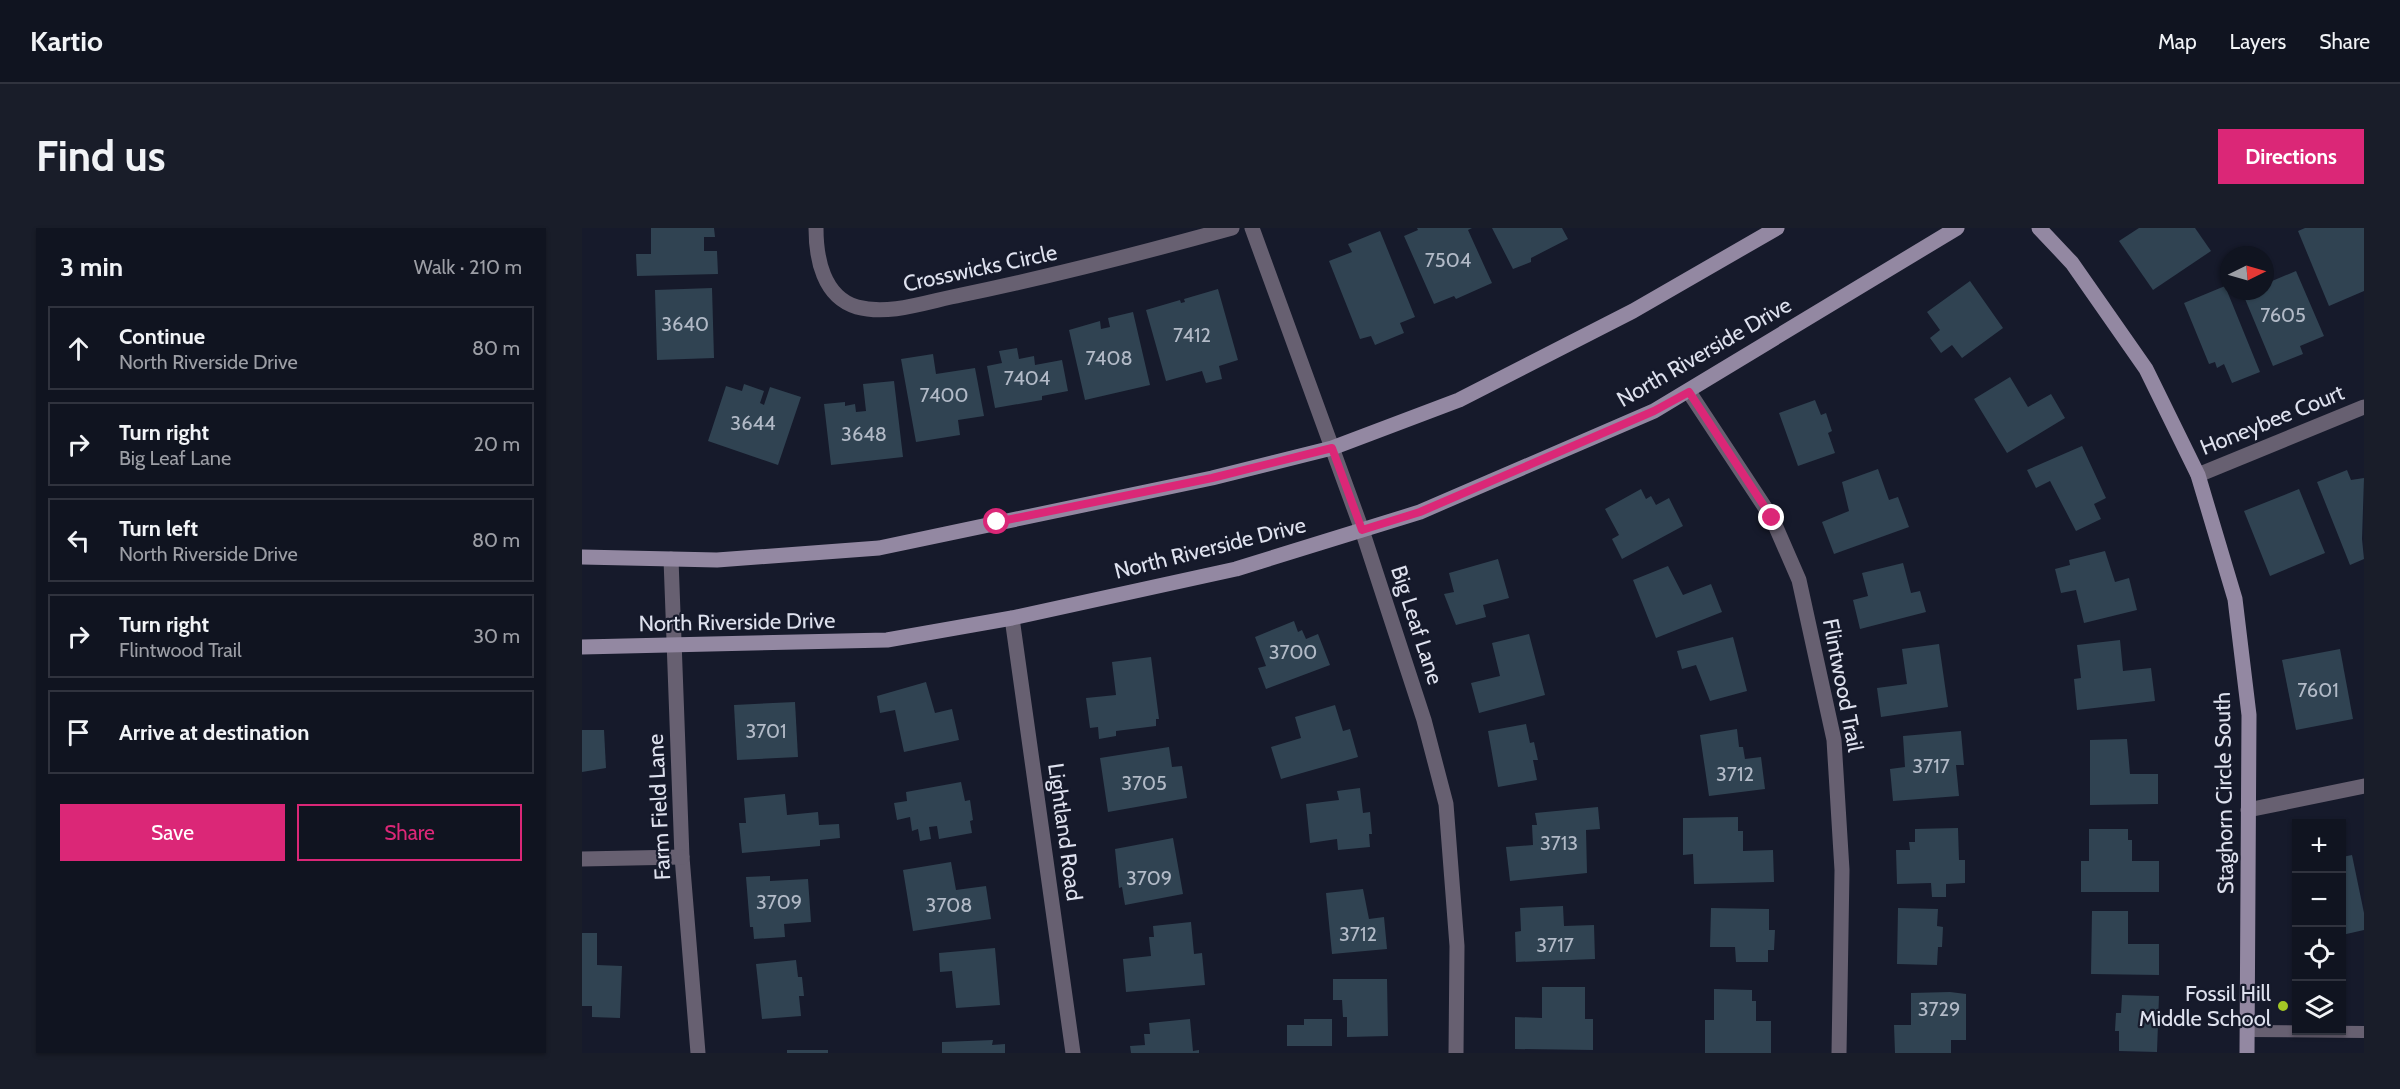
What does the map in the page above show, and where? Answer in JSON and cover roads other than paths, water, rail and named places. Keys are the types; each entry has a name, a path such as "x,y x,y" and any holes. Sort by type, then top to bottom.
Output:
{"main road":[{"path":"582,557 717,560 879,548 1212,478 1332,448 1459,399 1633,311 1777,228"},
{"name":"North Riverside Drive","path":"582,647 674,647 887,640 1012,618 1236,569 1420,512 1654,411 1689,392 1957,228"},
{"name":"Staghorn Circle South","path":"2039,228 2072,263 2146,369 2198,475 2235,599 2249,715 2247,1053"}],"street":[{"name":"Crosswicks Circle","path":"816,228 816,254 830,289 857,307 888,309 1068,273 1232,228"},
{"name":"Big Leaf Lane","path":"1252,228 1362,530 1424,720 1446,804 1457,946 1456,1053"},
{"name":"Flintwood Trail","path":"1689,392 1772,518 1799,580 1834,740 1842,870 1839,1053"},
{"name":"Honeybee Court","path":"2198,475 2364,407"},
{"name":"Farm Field Lane","path":"671,559 682,857 698,1053"},
{"name":"Lightland Road","path":"1012,618 1073,1053"},
{"path":"2248,810 2364,786"},
{"path":"582,859 682,857"}],"lane":[{"path":"2247,1031 2364,1032"}],"place":[{"name":"Fossil Hill Middle School","path":"2283,1006"}]}
